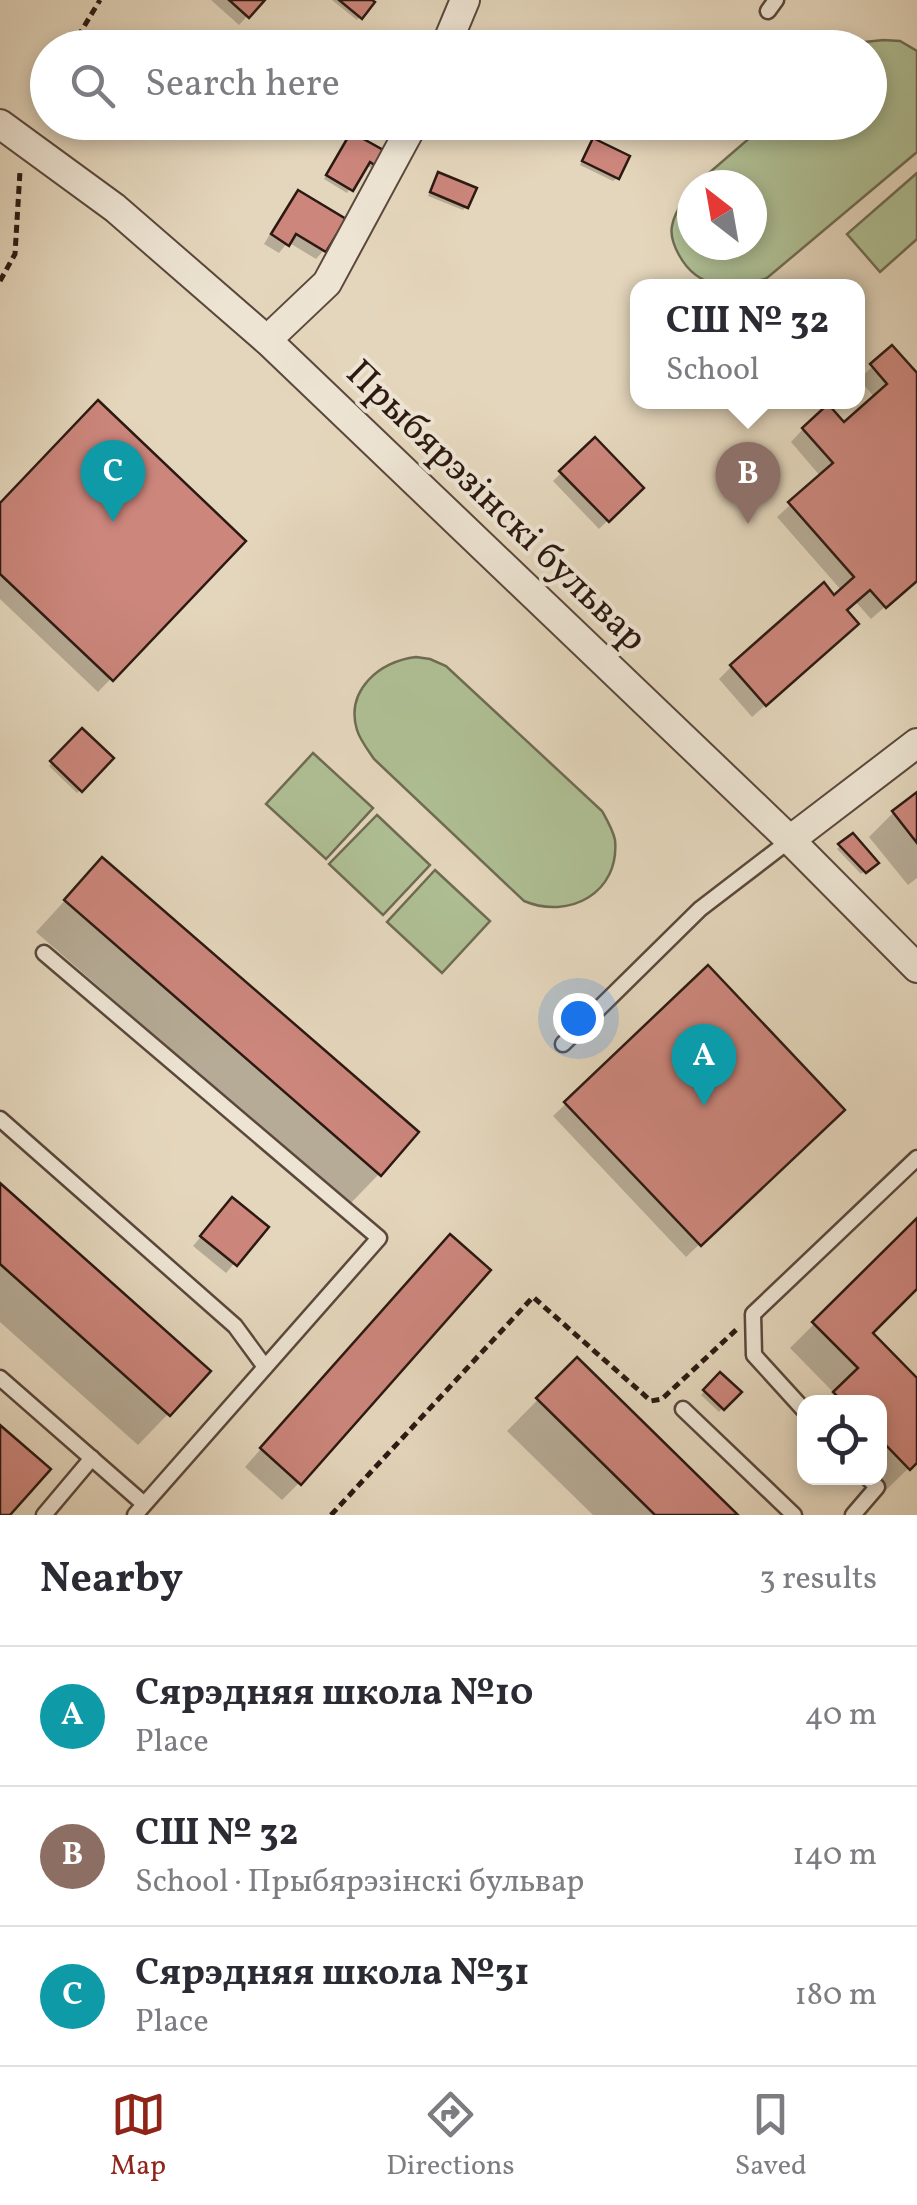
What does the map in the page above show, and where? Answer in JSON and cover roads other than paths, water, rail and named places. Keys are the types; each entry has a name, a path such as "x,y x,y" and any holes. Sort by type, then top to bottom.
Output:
{"street":[{"path":"452,30 465,0"},
{"name":"Прыбярэзінскі бульвар","path":"0,124 115,208 267,340 790,840 917,968"},
{"path":"267,340 327,283 404,140"},
{"path":"790,840 917,743"}],"lane":[{"path":"564,1044 700,908 790,840"},
{"path":"0,1378 92,1458 140,1510 379,1238 44,952"},
{"path":"0,1119 235,1326 264,1367"},
{"path":"797,1402 754,1355 753,1314 917,1158"},
{"path":"682,1409 794,1515"},
{"path":"44,1515 92,1458"},
{"path":"852,1515 875,1485"}],"place":[{"name":"Сярэдняя школа №31","path":"113,522"},
{"name":"СШ № 32","path":"748,524"},
{"name":"Сярэдняя школа №10","path":"704,1106"}]}
